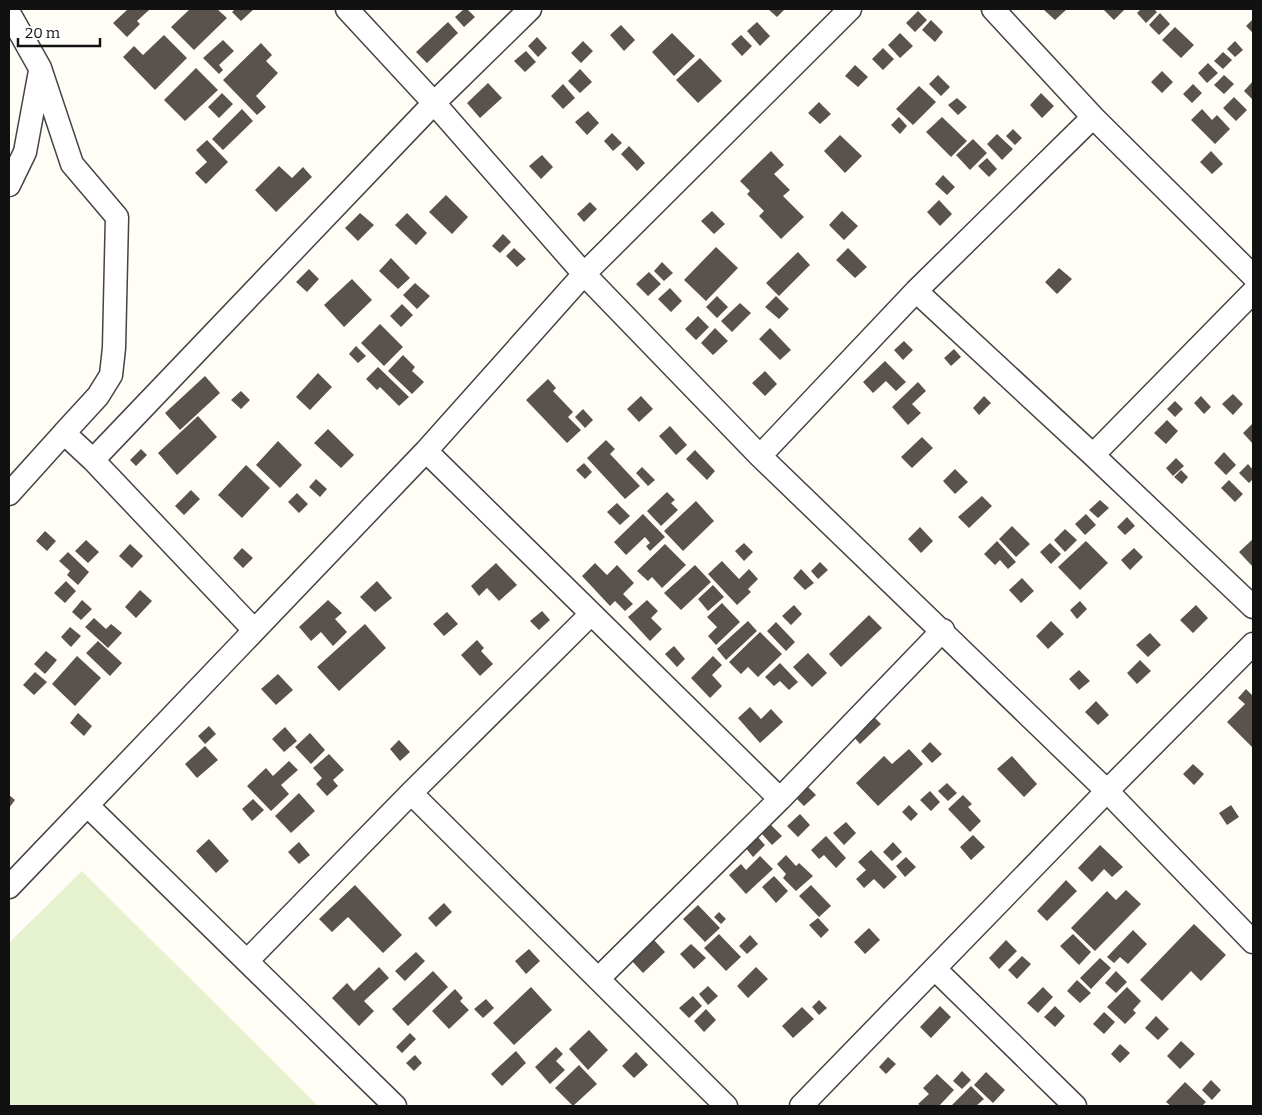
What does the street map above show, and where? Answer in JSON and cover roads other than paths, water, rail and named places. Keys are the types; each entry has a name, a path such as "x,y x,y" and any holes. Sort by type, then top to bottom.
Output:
{"street":[{"path":"347,9 434,103 584,274 760,456 943,630 1107,790 1253,942"},
{"path":"93,460 434,103 530,9"},
{"path":"9,887 426,451 584,274 850,9"},
{"path":"993,9 1093,116 1253,276"},
{"path":"9,13 40,68 72,164 117,217 114,348 111,376 98,396 9,494"},
{"path":"9,185 25,152 40,68"},
{"path":"760,456 916,291 1093,116"},
{"path":"916,291 1253,607"},
{"path":"1093,455 1253,292"},
{"path":"64,433 93,460 254,630"},
{"path":"426,451 780,799"},
{"path":"247,961 411,793 592,614"},
{"path":"598,979 780,799 943,630"},
{"path":"801,1106 1107,790 1253,644"},
{"path":"411,793 726,1106"},
{"path":"88,806 395,1106"},
{"path":"935,969 1075,1106"}]}
